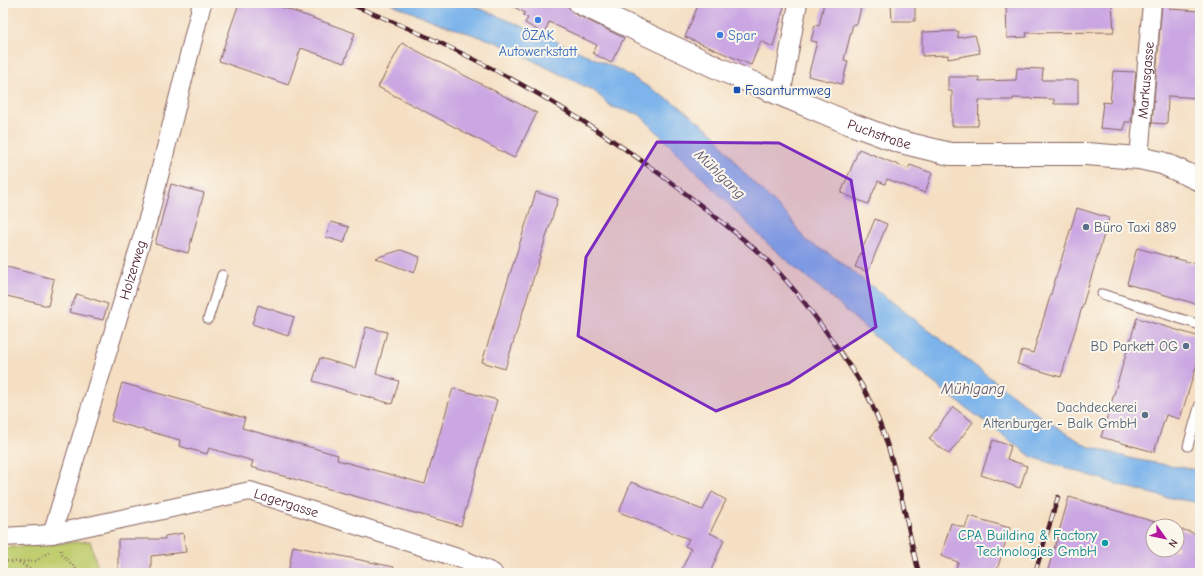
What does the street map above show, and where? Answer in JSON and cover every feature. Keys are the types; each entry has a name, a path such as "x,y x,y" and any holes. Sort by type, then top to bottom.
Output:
{"main road":[{"name":"Puchstraße","path":"580,3 704,62 851,124 897,141 950,154 1086,154 1139,158 1162,163 1200,180"}],"street":[{"name":"Holzerweg","path":"58,533 150,212 202,3"},
{"path":"780,93 783,85 798,3"},
{"name":"Markusgasse","path":"1139,158 1152,3"},
{"name":"Lagergasse","path":"3,537 58,533 250,491 464,560 493,573"}],"lane":[{"path":"208,319 222,275"},
{"path":"1102,294 1200,325"},
{"path":"1188,446 1200,404"}],"path":[{"path":"58,533 61,552 80,573"},
{"path":"3,561 20,562 35,573"}],"highlighted area":[{"path":"657,142 779,143 851,180 876,327 789,383 716,411 578,336 586,257"}],"green space":[{"path":"90,541 97,565 104,573 3,573 3,548"}],"water":[{"name":"Mühlgang","path":"389,3 467,3 624,72 679,106 714,134 743,172 789,217 805,240 831,255 1044,419 1087,446 1133,459 1200,470 1200,503 1160,496 1032,457 874,336 767,243 639,114 612,107 594,91 496,42 444,25"}],"building":[{"path":"239,3 270,3 355,33 344,63 301,48 288,85 219,61"},
{"path":"507,3 559,3 569,7 575,14 624,38 611,63 593,53 597,45 549,22 544,34 525,23 528,18 523,15 525,13"},
{"path":"699,3 785,3 773,47 761,41 751,65 685,37"},
{"path":"824,3 862,3 857,24 853,24 844,60 848,61 842,84 808,76 817,42 811,41 815,25 819,26"},
{"path":"891,3 915,3 915,21 892,21"},
{"path":"1112,3 1114,32 1026,33 1027,37 1007,38 1006,4"},
{"path":"1162,3 1170,3 1170,9 1200,11 1200,98 1168,96 1167,124 1152,123"},
{"path":"958,31 958,38 975,35 980,53 948,59 948,55 922,56 922,32"},
{"path":"402,43 537,113 514,158 378,87"},
{"path":"1017,68 1043,69 1042,80 1078,80 1078,104 1054,104 1054,99 1013,98 1013,100 979,100 978,126 952,126 952,91 948,91 948,77 979,77 979,81 1016,80"},
{"path":"1113,71 1136,72 1131,122 1125,122 1124,130 1100,128 1103,102 1110,103"},
{"path":"859,149 908,169 910,165 932,173 925,193 887,179 885,184 878,181 868,204 841,193"},
{"path":"171,184 204,193 188,253 155,244"},
{"path":"536,192 558,199 505,369 482,362"},
{"path":"1077,208 1109,218 1061,377 1017,364 1022,350 1033,353"},
{"path":"875,219 887,224 868,272 855,267"},
{"path":"331,222 349,227 344,243 326,237"},
{"path":"1137,248 1200,265 1200,305 1127,284"},
{"path":"401,250 420,257 414,273 375,258"},
{"path":"3,266 54,279 48,306 3,295"},
{"path":"77,294 108,304 103,320 69,312"},
{"path":"258,305 294,317 288,336 252,324"},
{"path":"1137,318 1200,337 1200,354 1180,419 1166,415 1154,452 1101,437"},
{"path":"366,327 387,332 376,374 399,381 392,404 313,381 320,358 355,368"},
{"path":"122,383 245,418 242,428 338,455 337,460 425,484 453,388 497,400 461,526 251,467 253,461 209,448 207,454 179,446 180,440 111,421"},
{"path":"953,407 973,422 949,454 929,439"},
{"path":"993,440 1011,446 1007,459 1027,466 1020,488 981,475"},
{"path":"631,482 703,510 712,492 726,500 710,533 724,540 710,573 680,573 691,549 685,546 689,539 619,512"},
{"name":"CPA Building & Factory Technologies GmbH","path":"1069,497 1145,519 1145,558 1185,558 1185,530 1200,535 1200,573 1047,573"},
{"path":"969,516 1010,528 996,573 955,573 958,562 941,556 951,523 965,528"},
{"path":"183,533 186,552 151,556 151,571 118,572 118,539 165,539 165,536"},
{"path":"293,546 394,567 393,573 288,573"}],"railway":[{"path":"347,3 435,40 519,83 559,106 638,158 734,232 767,260 801,298 831,339 859,380 875,411 891,456 919,573"},
{"path":"1035,573 1058,497"}],"place":[{"name":"ÖZAK Autowerkstatt","path":"538,20"},
{"name":"Spar","path":"720,35"},
{"name":"Fasanturmweg","path":"737,90"},
{"name":"Büro Taxi 889","path":"1086,227"},
{"name":"BD Parkett OG","path":"1186,346"},
{"name":"Dachdeckerei Altenburger - Balk GmbH","path":"1145,415"},
{"name":"CPA Building & Factory Technologies GmbH","path":"1105,543"}]}
